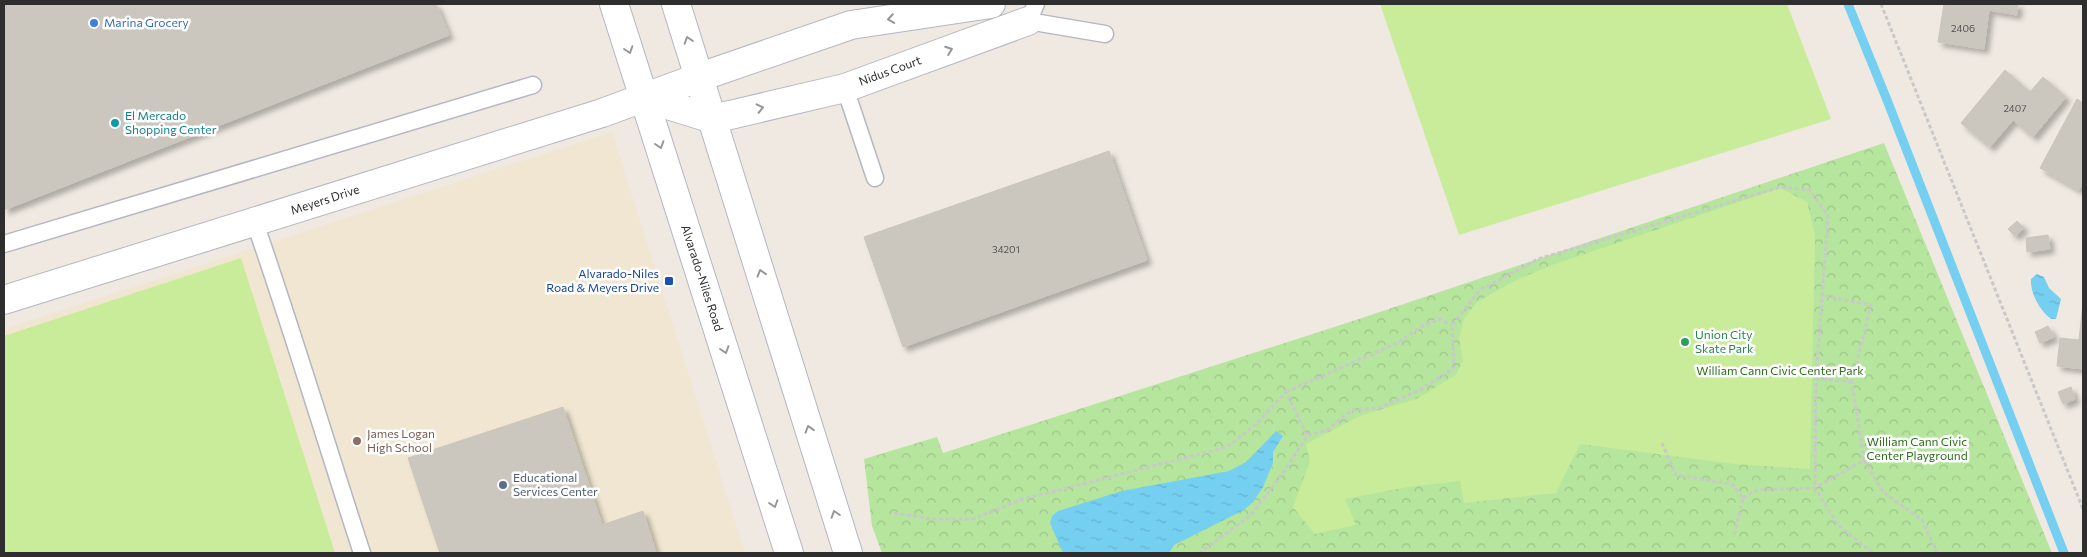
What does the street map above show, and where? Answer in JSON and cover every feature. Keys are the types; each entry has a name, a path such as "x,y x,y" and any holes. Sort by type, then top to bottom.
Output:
{"street":[{"name":"Alvarado-Niles Road","path":"614,4 790,553"},
{"path":"676,4 848,553"},
{"path":"700,77 851,25 992,4"},
{"path":"997,4 1032,12"},
{"name":"Nidus Court","path":"713,119 845,88 1032,12"},
{"name":"Meyers Drive","path":"4,300 645,98 700,77"},
{"path":"645,98 713,119"}],"lane":[{"path":"1032,12 1105,34"},
{"path":"4,244 533,85"},
{"path":"845,88 875,178"},
{"path":"255,222 362,553"}],"path":[{"path":"1882,4 2083,509"},
{"path":"1200,553 1251,515 1286,470 1306,436 1327,430 1352,410 1379,408 1420,390 1454,368 1452,325 1480,290 1538,259 1780,187 1810,190 1828,216 1816,378 1815,488 1838,526 1873,553"},
{"path":"1821,295 1871,305 1852,382 1864,460 1883,492 1922,520 1937,553"},
{"path":"894,513 933,519 973,519 1020,500 1227,447 1254,426 1286,392 1399,342 1424,325 1440,319 1452,325"},
{"path":"1816,378 1852,382"},
{"path":"1286,392 1306,436"},
{"path":"1662,442 1676,476 1732,484 1743,498"},
{"path":"1734,535 1743,498 1757,490 1815,488 1864,460"}],"shaded area":[{"name":"James Logan High School","path":"612,132 745,553 4,553 4,329"}],"green space":[{"path":"1380,4 1787,4 1831,119 1459,235"},
{"name":"William Cann Civic Center Park","path":"1884,143 2052,553 882,553 872,526 864,459 937,437 943,453 1356,320"},
{"path":"1780,188 1807,202 1815,235 1810,469 1734,464 1580,444 1556,493 1464,503 1460,481 1408,487 1345,499 1356,525 1315,534 1293,507 1310,461 1306,444 1360,416 1416,399 1456,375 1463,360 1459,338 1464,319 1476,303 1514,281 1552,265"},
{"path":"241,258 335,553 4,553 4,336"}],"water":[{"path":"2037,274 2044,277 2049,288 2061,299 2056,319 2051,319 2047,315 2034,296 2031,279"},
{"path":"1276,431 1283,436 1273,452 1273,463 1263,487 1253,502 1244,510 1174,545 1169,553 1063,553 1050,523 1052,516 1058,511 1122,491 1229,471 1246,462"}],"building":[{"name":"El Mercado Shopping Center","path":"4,4 436,4 449,35 4,210"},
{"path":"1944,4 2018,4 2017,15 1989,10 1984,49 1938,42"},
{"path":"2005,70 2030,92 2043,77 2066,97 2033,137 2013,120 1990,147 1961,123"},
{"path":"2077,99 2083,103 2083,181 2079,190 2040,168"},
{"path":"1109,151 1147,260 903,347 864,237"},
{"path":"2017,221 2024,228 2015,236 2008,229"},
{"path":"2048,235 2050,249 2027,252 2026,238"},
{"path":"2083,303 2083,369 2057,366 2060,338 2079,340"},
{"path":"2048,326 2054,337 2040,343 2035,332"},
{"path":"2071,387 2075,399 2063,404 2058,392"},
{"name":"Educational Services Center","path":"563,407 602,525 643,511 656,553 440,553 408,458"}],"waterway":[{"path":"1848,4 2064,553"}],"place":[{"name":"Marina Grocery","path":"94,23"},
{"name":"El Mercado Shopping Center","path":"115,123"},
{"name":"Alvarado-Niles Road & Meyers Drive","path":"669,281"},
{"name":"Union City Skate Park","path":"1685,342"},
{"name":"James Logan High School","path":"357,441"},
{"name":"Educational Services Center","path":"503,485"}],"park label":[{"name":"William Cann Civic Center Playground","path":"1917,449"}]}
